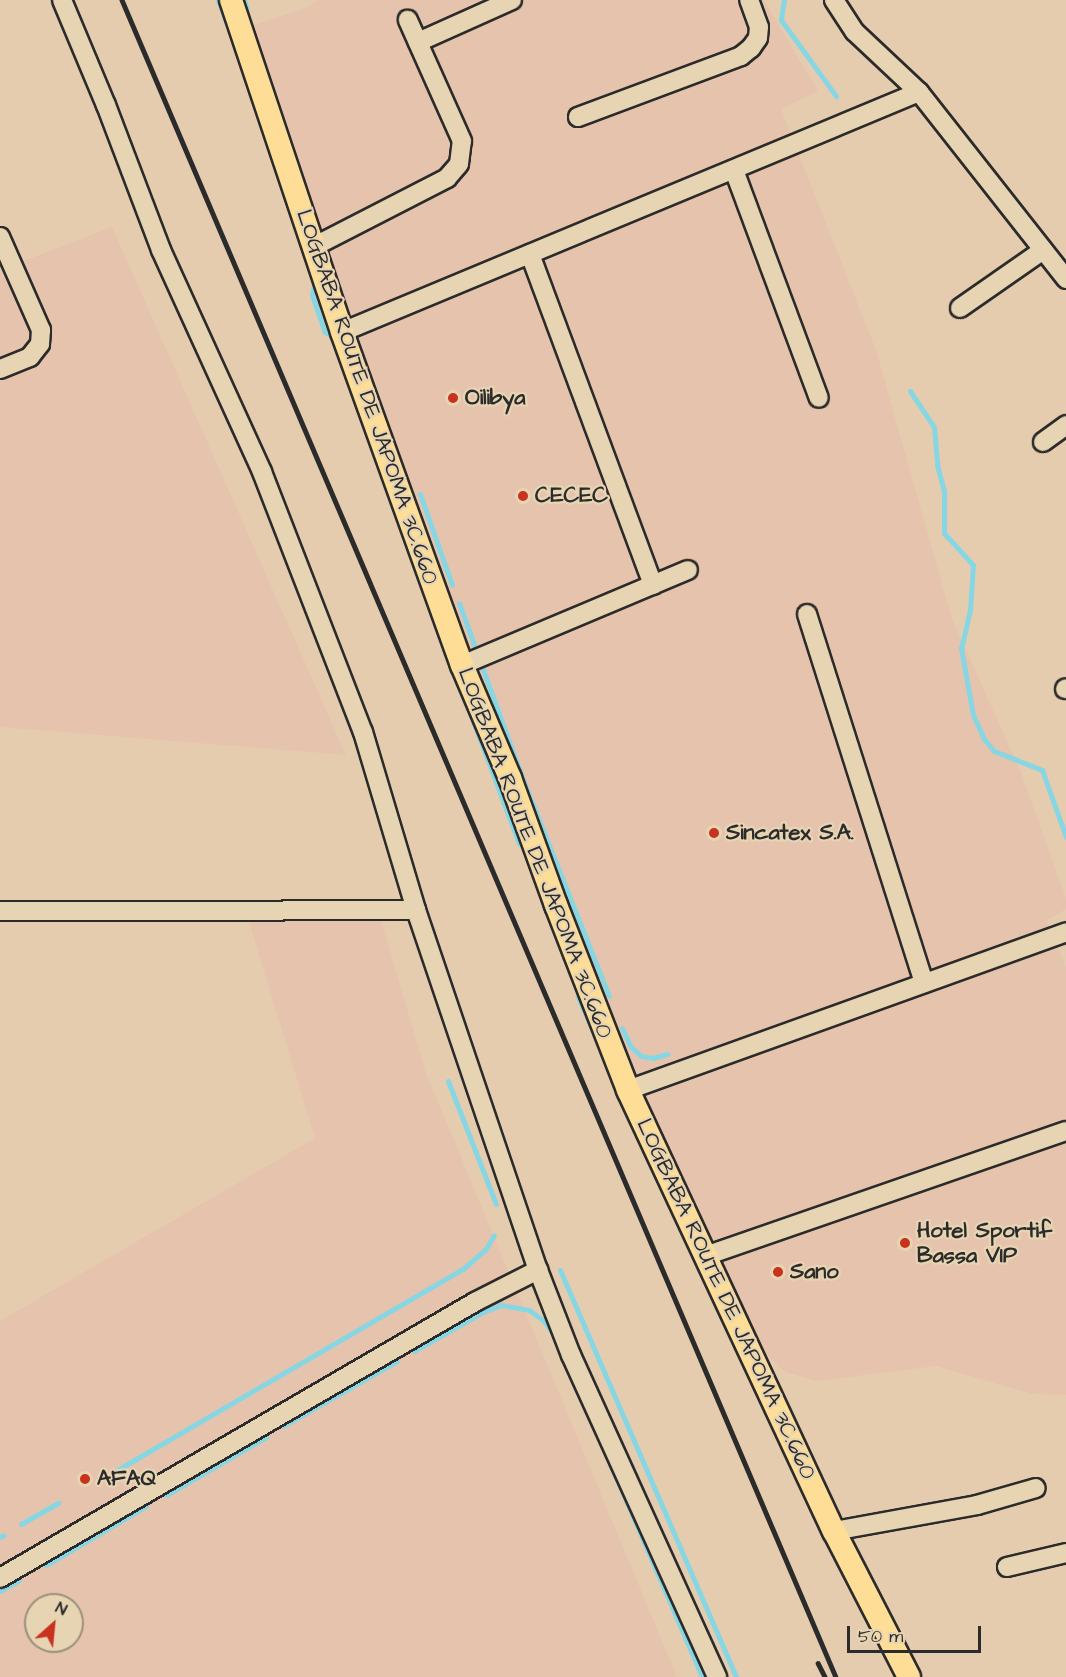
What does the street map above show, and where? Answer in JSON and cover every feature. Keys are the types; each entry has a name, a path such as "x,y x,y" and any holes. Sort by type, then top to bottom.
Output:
{"main road":[{"name":"LOGBABA ROUTE DE JAPOMA 3C.660","path":"231,0 342,332 462,665 510,778 556,905 628,1090 834,1532 909,1677"}],"street":[{"path":"62,0 161,250 262,472 363,732 416,910 538,1270 571,1355 717,1677"},
{"path":"418,42 512,0"},
{"path":"578,117 741,56 758,38 759,27 749,0"},
{"path":"834,0 855,32 919,92 1066,279"},
{"path":"313,247 447,178 459,164 462,141 408,20"},
{"path":"342,332 919,92"},
{"path":"734,170 819,398"},
{"path":"0,237 41,330 40,344 30,357 0,369"},
{"path":"960,308 1043,250"},
{"path":"530,254 653,585"},
{"path":"1043,442 1066,425"},
{"path":"462,665 688,570"},
{"path":"807,614 924,983"},
{"path":"0,911 416,910"},
{"path":"628,1090 1066,932"},
{"path":"705,1256 1066,1131"},
{"path":"0,1578 475,1302 538,1270"},
{"path":"834,1532 977,1505 1036,1488"},
{"path":"1007,1567 1066,1553"}],"shaded area":[{"path":"317,0 764,0 818,91 781,109 876,350 952,619 1020,770 1066,898 1066,909 1047,920 1066,967 1066,1395 1032,1394 936,1366 817,1381 785,1372 760,1348 594,993 472,656 335,302 242,29 308,7"},
{"path":"112,227 346,755 0,727 0,270"},
{"path":"244,906 380,917 426,1073 677,1677 0,1677 0,1321 315,1138"}],"waterway":[{"path":"218,0 228,26"},
{"path":"244,0 247,9"},
{"path":"784,0 781,20 836,96"},
{"path":"315,282 312,295 325,332 335,337"},
{"path":"910,391 934,427 937,465 944,491 944,533 973,565 970,610 961,648 973,715 984,739 994,751 1042,770 1066,837"},
{"path":"420,494 452,585"},
{"path":"459,603 523,780 609,996"},
{"path":"469,710 519,844"},
{"path":"578,997 598,1042"},
{"path":"622,1028 631,1047 641,1056 653,1058 667,1054"},
{"path":"448,1081 496,1204"},
{"path":"112,1473 464,1268 485,1250 494,1235"},
{"path":"560,1270 736,1677"},
{"path":"414,1351 483,1312 501,1305 529,1310 543,1320 555,1336"},
{"path":"283,1426 397,1361"},
{"path":"597,1433 702,1677"},
{"path":"166,1495 266,1437"},
{"path":"21,1524 58,1503"},
{"path":"46,1565 146,1506"},
{"path":"0,1537 4,1535"},
{"path":"0,1591 19,1580"}],"railway":[{"path":"122,0 836,1677"},
{"path":"818,1663 825,1677"}],"place":[{"name":"Oilibya","path":"453,398"},
{"name":"CECEC","path":"523,496"},
{"name":"Sincatex S.A.","path":"714,833"},
{"name":"Hotel Sportif Bassa VIP","path":"905,1243"},
{"name":"Sano","path":"778,1272"},
{"name":"AFAQ","path":"85,1479"}]}
